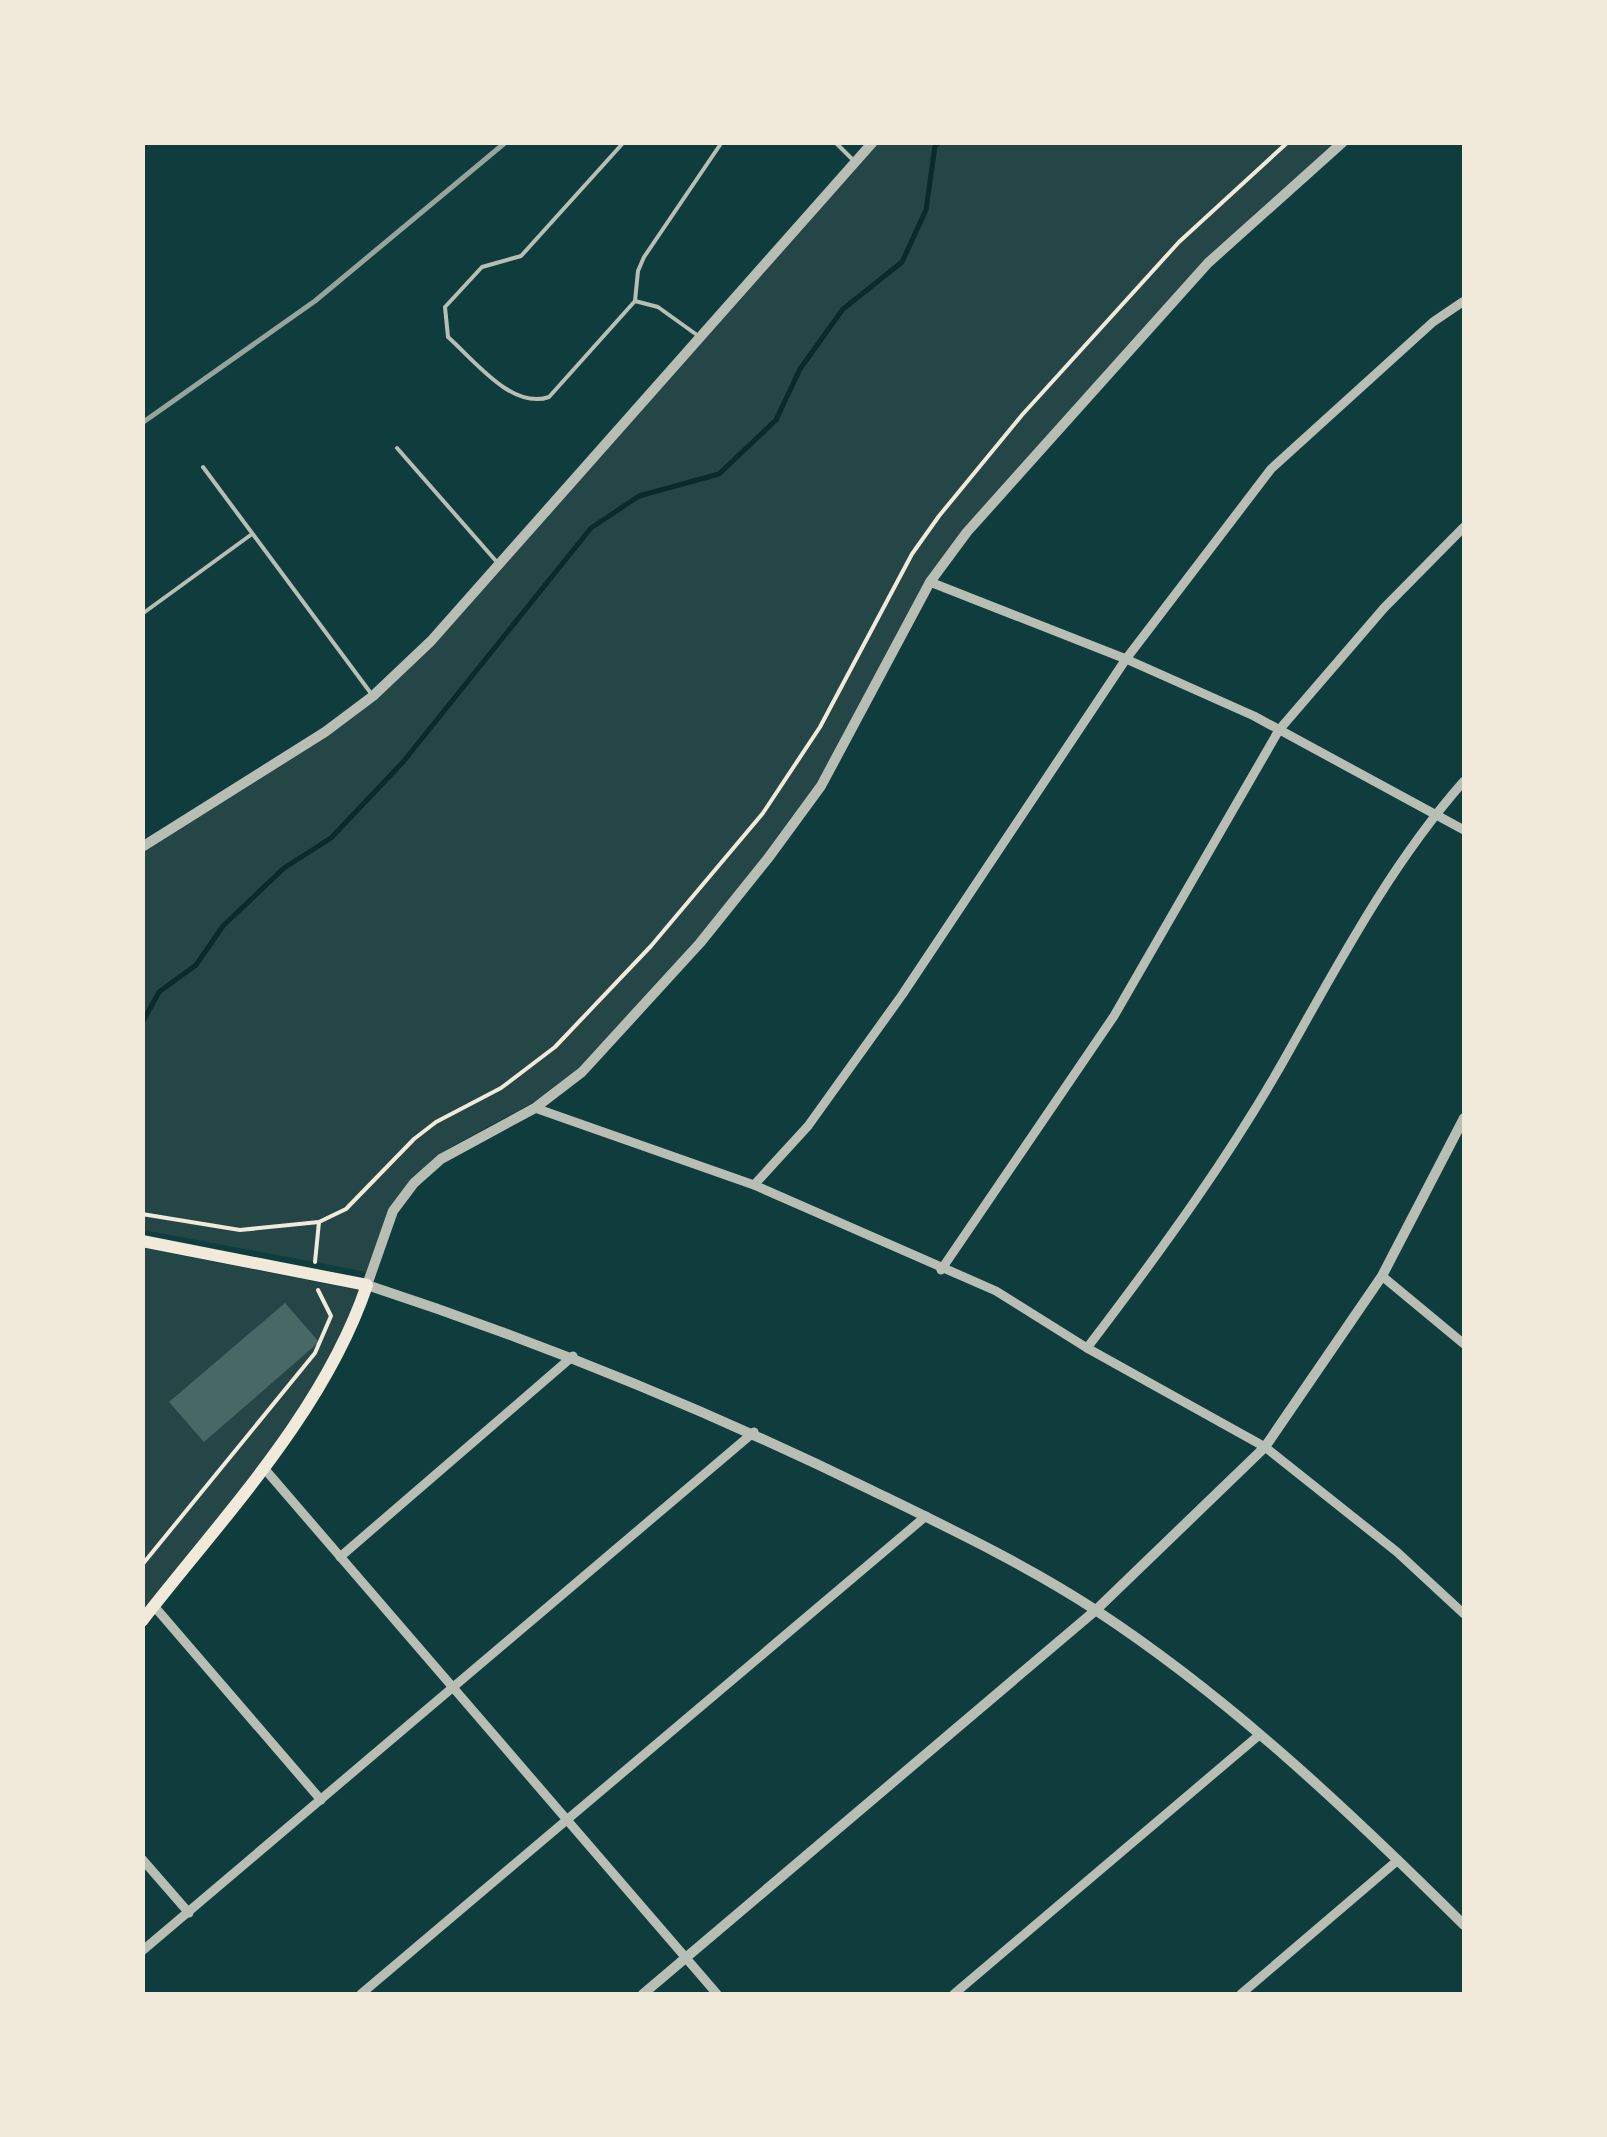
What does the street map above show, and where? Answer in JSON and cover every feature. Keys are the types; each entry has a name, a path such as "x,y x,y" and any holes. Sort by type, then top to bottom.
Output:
{"main road":[{"path":"142,1242 367,1285 329,1370 263,1467 142,1621"}],"street":[{"path":"142,846 325,732 373,696 500,564 873,142"},
{"path":"1344,142 1208,263 967,532 930,582 821,786 769,857 582,1072 535,1108 440,1160 414,1184 393,1211 367,1285 574,1356 754,1432 926,1516 1096,1610 1179,1670 1258,1736 1398,1860 1464,1926"},
{"path":"754,1185 808,1126 902,995 1126,658 1271,469 1433,322 1464,301"},
{"path":"941,1270 1114,1016 1279,730 1384,608 1464,527"},
{"path":"930,582 1126,658 1279,730 1464,830"},
{"path":"1086,1348 1168,1242 1293,1045 1329,973 1436,814 1464,781"},
{"path":"535,1108 754,1185 996,1291 1086,1348 1265,1446 1397,1552 1464,1614"},
{"path":"643,1994 1096,1610 1265,1446 1382,1276 1464,1118"},
{"path":"1382,1276 1464,1344"},
{"path":"340,1557 574,1356"},
{"path":"142,1951 754,1432"},
{"path":"263,1467 716,1994"},
{"path":"361,1994 926,1516"},
{"path":"154,1606 321,1800"},
{"path":"954,1994 1258,1736"},
{"path":"142,1859 189,1913"},
{"path":"1241,1994 1398,1860"}],"lane":[{"path":"624,142 520,256 482,266 446,307 448,337 520,398 536,401 549,397 635,301 638,271 644,258 722,142"},
{"path":"835,142 856,162"},
{"path":"635,301 658,307 700,338"},
{"path":"397,448 500,564"},
{"path":"203,467 373,696"},
{"path":"142,614 252,534"}],"path":[{"path":"142,1214 240,1230 319,1222 346,1209 436,1122 530,1068 652,946 788,777 820,728 912,554 938,516 1166,256 1288,142"},
{"path":"142,1565 314,1354 331,1316 313,1284 319,1222"}],"shaded area":[{"path":"870,143 1335,143 1214,253 932,577 826,775 706,933 588,1062 541,1098 447,1149 419,1173 398,1200 368,1272 143,1230 143,841 331,722 379,686 437,630"},
{"path":"143,1248 363,1291 325,1371 259,1466 143,1615"}],"building":[{"path":"285,1303 319,1342 204,1442 169,1402"}],"waterway":[{"path":"142,1023 159,992 196,965 223,926 284,868 331,838 403,762 591,528 639,496 719,474 776,420 800,369 843,309 902,262 926,210 935,146 940,142"}],"railway":[{"path":"142,423 315,301 506,142"}]}
